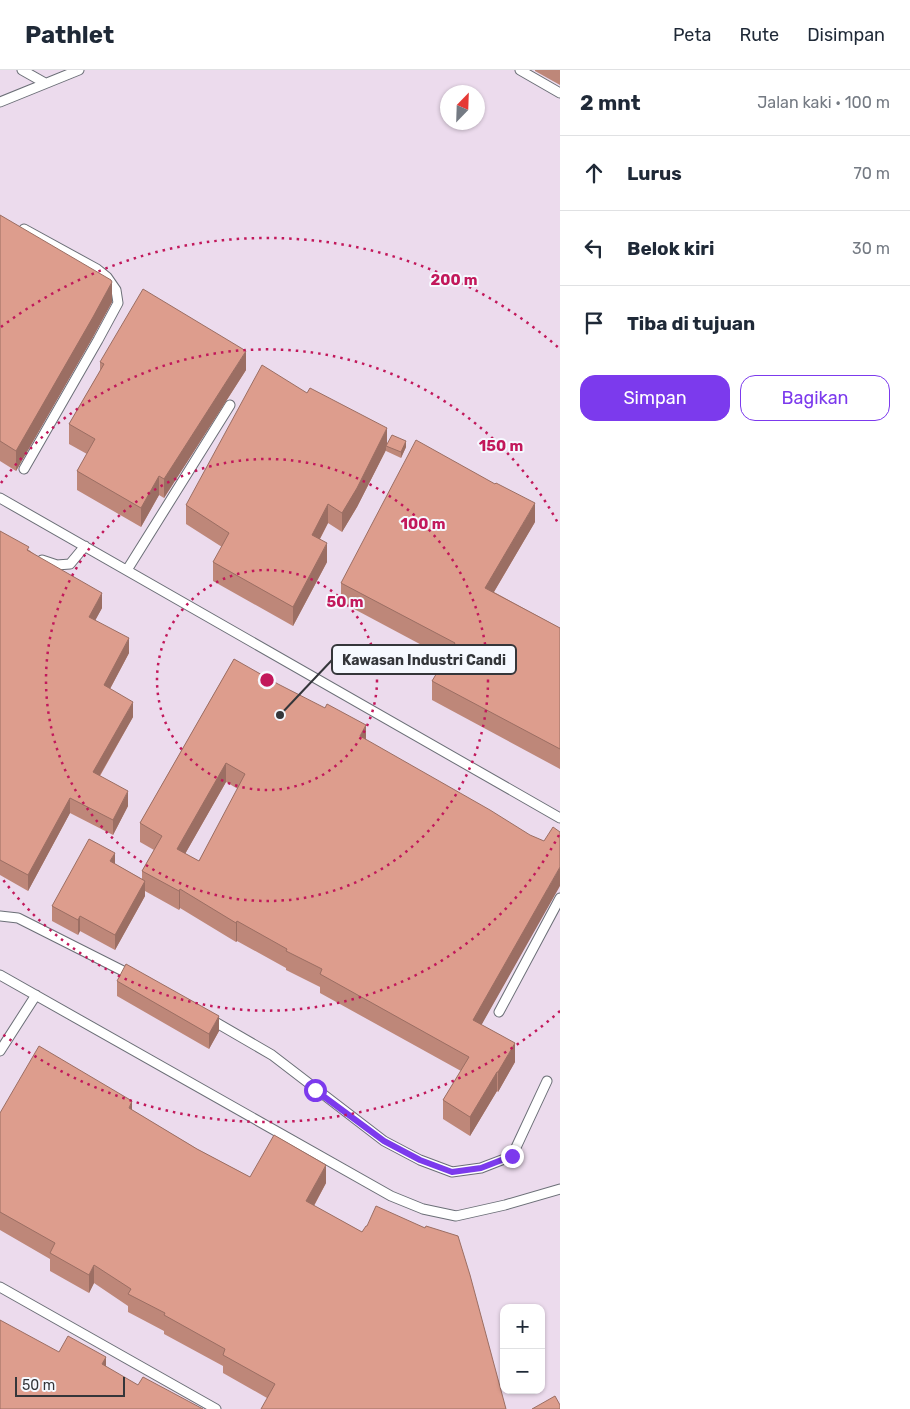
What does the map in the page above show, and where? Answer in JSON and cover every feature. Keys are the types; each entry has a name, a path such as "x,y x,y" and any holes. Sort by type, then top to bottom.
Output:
{"lane":[{"path":"22,70 45,83"},
{"path":"0,102 79,70"},
{"path":"520,70 560,93"},
{"path":"16,225 97,269 107,277 116,290 118,303 24,469"},
{"path":"127,570 230,405"},
{"path":"0,498 560,818"},
{"path":"30,553 45,562 57,565 70,564 85,546"},
{"path":"499,1012 560,898"},
{"path":"0,916 18,918 145,982"},
{"path":"0,975 391,1196 422,1209 456,1216 505,1205 560,1189"},
{"path":"0,1051 36,995"},
{"path":"204,1015 272,1055 384,1141 420,1160 452,1172 481,1168 512,1156 547,1081"},
{"path":"0,1287 216,1409"}],"shaded area":[{"path":"0,70 560,70 560,1409 0,1409"}],"building":[{"path":"0,215 112,282 16,451 0,441"},
{"path":"143,289 246,351 164,479 159,476 141,508 77,471 95,439 69,424 104,364 100,362"},
{"path":"262,365 307,393 310,388 387,428 357,488 342,513 328,504 312,535 327,543 293,607 213,562 229,533 186,505"},
{"path":"392,435 406,441 401,452 386,446"},
{"path":"416,440 495,484 535,503 485,588 560,628 560,749 432,681 455,643 341,583"},
{"path":"0,531 29,547 27,550 102,593 89,617 129,638 104,685 133,702 93,772 128,791 113,820 70,798 28,875 0,860"},
{"path":"234,659 325,708 327,704 366,725 360,736 530,835 544,841 553,827 560,832 560,867 473,1020 515,1043 470,1117 443,1100 469,1057 320,974 322,969 286,951 287,949 237,921 236,923 180,889 179,891 142,871 162,836 140,823","holes":["226,763 245,774 199,861 177,849"]},
{"path":"89,839 115,853 110,861 145,881 115,935 80,916 78,920 52,906"},
{"path":"126,964 219,1016 209,1034 117,981"},
{"path":"39,1046 132,1101 129,1108 197,1149 250,1177 274,1135 326,1165 306,1201 362,1232 367,1226 376,1206 425,1228 426,1226 458,1236 500,1387 500,1394 502,1394 506,1409 261,1409 275,1384 223,1355 225,1349 164,1315 165,1313 128,1294 131,1289 94,1265 89,1275 50,1253 55,1243 0,1212 0,1113"},
{"path":"0,1320 59,1352 68,1336 106,1357 102,1364 138,1385 143,1377 203,1409 0,1409"},
{"path":"555,1396 560,1409 532,1409"}],"place":[{"name":"Kawasan Industri Candi","path":"280,715"}],"route":[{"path":"315,1090 384,1141 420,1160 452,1172 481,1168 512,1156"}]}
